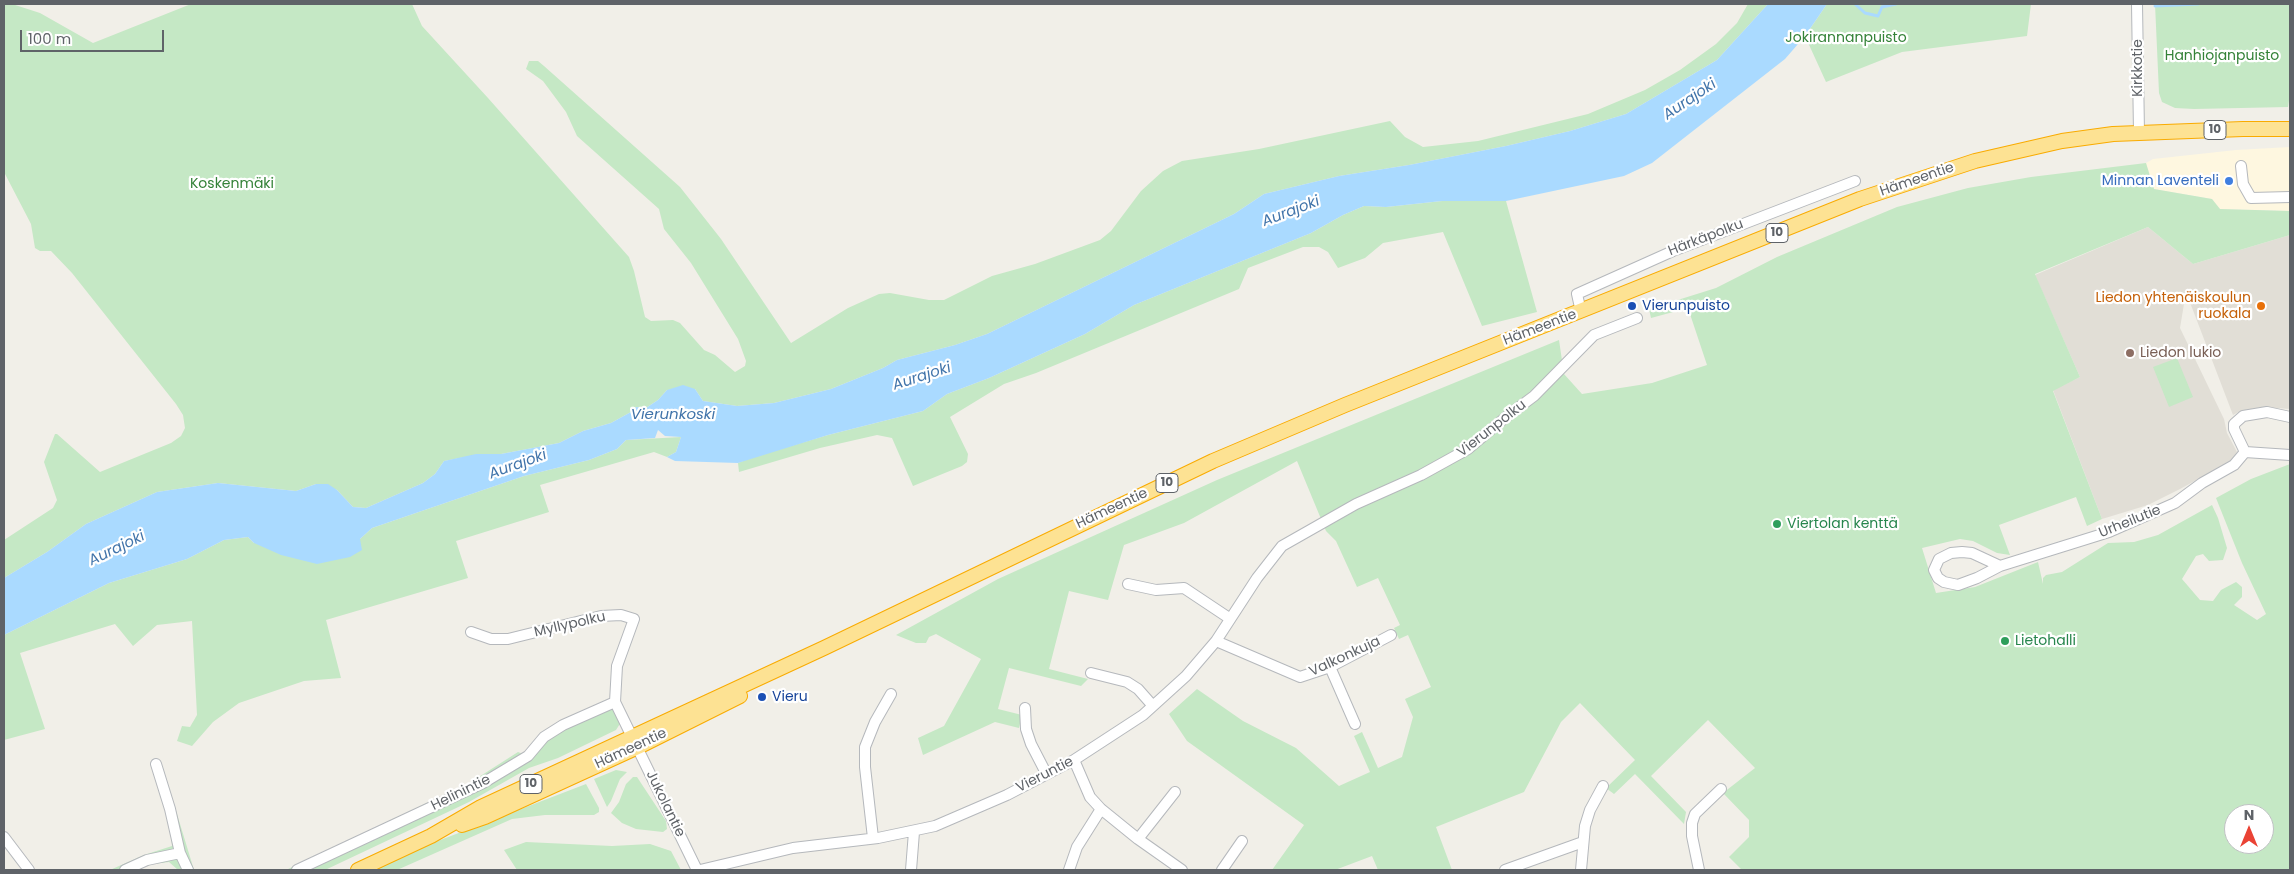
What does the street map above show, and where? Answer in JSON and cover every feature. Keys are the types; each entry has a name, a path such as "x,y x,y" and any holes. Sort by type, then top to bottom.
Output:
{"highway":[{"name":"Hämeentie","path":"358,870 431,836 481,807 636,742 796,659 824,648 1213,461 1345,405 1860,199 1934,174 2009,152 2062,141 2139,133 2290,129"}],"street":[{"name":"Kirkkotie","path":"2137,4 2139,133"},
{"path":"2241,166 2243,184 2251,198 2290,197"},
{"name":"Härkäpolku","path":"1581,312 1577,294 1673,251 1855,181"},
{"name":"Vierunpolku","path":"1305,534 1356,504 1442,465 1468,449 1534,396 1594,335 1637,318"},
{"path":"2290,417 2267,412 2243,416 2234,424 2234,429 2245,452 2290,455"},
{"name":"Urheilutie","path":"2000,566 1972,553 1962,552 1951,553 1939,559 1934,570 1938,578 1944,582 1958,585 2000,566 2109,532 2174,503 2202,483 2234,465 2245,452"},
{"name":"Vieruntie","path":"698,870 793,848 914,832 947,822 1007,795 1074,760 1143,715 1186,676 1216,640 1229,618 1282,546 1305,534"},
{"path":"1128,584 1156,590 1184,588 1229,618"},
{"name":"Myllypolku","path":"471,632 491,639 508,639 601,616 621,615 634,619 617,666 615,702"},
{"name":"Valkonkuja","path":"1216,640 1300,677 1330,667 1392,635"},
{"path":"1330,667 1355,724"},
{"path":"1091,673 1127,682 1138,689 1154,706"},
{"path":"873,838 865,767 865,747 875,722 891,694"},
{"path":"615,702 636,742"},
{"name":"Helinintie","path":"297,870 483,783 528,756 544,737 563,725 615,702"},
{"path":"1025,708 1026,728 1031,744 1046,773"},
{"name":"Jukolantie","path":"636,742 698,870"},
{"path":"1074,760 1090,797 1101,809 1138,839 1182,870"},
{"path":"156,764 170,809 180,853 188,870"},
{"path":"1581,870 1583,842 1590,810 1603,786"},
{"path":"1699,870 1692,836 1692,823 1695,814 1721,788"},
{"path":"1138,839 1175,792"},
{"path":"1069,870 1078,847 1101,809"},
{"path":"911,870 914,832"},
{"path":"4,837 29,870"},
{"path":"1222,870 1242,842"},
{"path":"1505,870 1583,842"},
{"path":"125,870 147,860 180,853"}],"shaded area":[{"path":"2290,147 2290,211 2220,209 2212,199 2154,189 2146,163 2153,159 2236,150"},
{"name":"Liedon lukio","path":"2148,227 2193,264 2290,235 2290,409 2263,407 2240,411 2233,415 2186,292 2180,328 2224,419 2227,433 2237,452 2231,461 2148,505 2102,519 2053,390 2080,377 2035,275"}],"green space":[{"name":"Koskenmäki","path":"4,4 12,4 40,13 93,43 191,4 412,4 422,26 629,257 645,317 651,321 673,320 680,323 704,350 715,355 735,372 745,366 746,361 738,339 691,263 664,229 659,209 577,136 566,112 543,81 526,69 529,61 538,61 544,66 680,187 721,239 791,343 848,308 879,294 890,293 929,300 944,300 992,276 1035,264 1100,240 1111,231 1141,191 1163,171 1182,161 1259,149 1390,121 1405,137 1423,147 1478,141 1588,114 1645,90 1680,70 1716,44 1737,23 1748,4 1768,4 1717,60 1626,114 1570,131 1506,146 1409,165 1339,176 1264,194 1234,214 987,334 955,345 897,360 883,368 831,389 774,403 737,406 703,401 695,389 667,390 658,400 646,408 636,407 631,412 611,423 583,431 559,443 501,454 476,455 444,461 435,474 423,483 366,508 353,507 337,490 316,484 296,491 218,483 157,492 86,524 47,552 4,578 4,540 53,508 57,500 44,462 55,434 100,472 171,443 181,436 185,428 183,415 176,404 72,273 51,251 40,251 35,248 31,224 4,172"},
{"name":"Jokirannanpuisto","path":"1827,4 2031,4 2027,36 1902,52 1826,82 1805,36"},
{"name":"Hanhiojanpuisto","path":"2155,4 2290,4 2290,94 2288,107 2194,109 2175,108 2162,102 2159,93"},
{"path":"2146,163 2154,189 2212,199 2220,209 2290,211 2290,235 2193,264 2148,227 2035,274 2080,377 2053,391 2102,519 2087,526 2076,497 1999,525 2010,555 1997,553 1973,541 1960,539 1922,548 1936,593 1975,587 2038,562 2043,584 2043,578 2046,575 2062,572 2108,543 2134,542 2158,535 2212,505 2227,548 2223,560 2209,561 2203,554 2196,556 2182,579 2200,600 2213,601 2221,590 2236,582 2242,587 2242,597 2234,605 2257,620 2266,614 2242,563 2216,498 2251,479 2290,464 2290,870 1742,870 1729,857 1749,837 1749,820 1723,793 1755,768 1708,720 1651,776 1686,812 1684,824 1635,774 1614,794 1606,788 1635,760 1580,703 1561,722 1524,792 1436,827 1452,870 1378,870 1372,856 1335,870 1272,870 1304,825 1187,741 1169,714 1197,689 1243,721 1296,748 1339,786 1370,772 1354,736 1362,732 1378,768 1402,757 1413,717 1405,699 1431,687 1408,635 1399,639 1394,628 1400,625 1378,578 1357,587 1336,541 1326,531 1297,461 1184,523 1124,545 1108,600 1069,591 1049,669 1088,679 1081,686 1009,668 998,709 1022,715 1019,728 995,722 923,755 918,738 944,726 981,659 936,634 929,637 926,643 916,643 896,635 998,579 1217,480 1559,340 1564,374 1582,394 1652,383 1707,365 1688,308 1651,318 1649,309 1716,288 1777,257 1897,207 1968,188 2031,177"},
{"path":"1442,201 1506,201 1537,312 1482,326 1443,232 1383,243 1365,258 1338,268 1328,252 1319,247 1303,247 1248,268 1239,289 1036,373 1004,384 950,417 968,454 967,462 962,466 913,486 892,438 877,435 820,448 739,472 738,463 750,458 828,435 923,411 947,394 989,378 1085,334 1134,305 1311,233 1343,215 1364,206 1386,207"},
{"path":"2177,358 2193,397 2169,407 2153,367"},
{"path":"681,437 676,452 667,457 654,452 540,485 549,512 456,541 468,578 326,620 341,678 304,681 239,703 213,722 192,746 177,741 182,726 190,727 197,715 192,621 157,625 133,646 115,624 20,653 45,729 4,740 4,635 109,583 187,559 224,540 248,537 254,543 360,539 372,528 524,476 589,460 617,449 626,440"},
{"path":"615,702 623,719 616,730 558,758 529,768 469,802 325,870 286,870 471,782 518,752 528,756 563,725"},
{"path":"163,768 194,870 178,870 169,862 153,864 135,870 110,870 144,855 172,846 171,832 155,771"},
{"path":"616,770 627,772 620,779 607,807 594,779"},
{"path":"633,777 637,777 666,821 667,829 663,832 636,829 622,823 611,813 619,802 626,784"},
{"path":"586,784 599,808 599,812 594,815 545,815 512,819 397,870 375,870 430,844"},
{"path":"526,842 612,846 650,844 671,851 681,870 517,870 504,850"}],"water":[{"path":"1768,4 1827,4 1805,36 1785,59 1652,163 1624,176 1506,201 1442,201 1386,207 1364,206 1343,215 1311,233 1134,305 1085,334 989,378 947,394 923,411 828,435 738,463 675,461 667,457 676,452 681,437 665,436 658,430 655,438 626,440 617,449 589,460 524,476 372,528 360,539 362,550 350,557 317,564 281,555 254,543 248,537 224,540 187,559 109,583 4,635 4,578 47,552 86,524 157,492 218,483 296,491 316,484 328,484 337,490 353,507 366,508 423,483 435,474 444,461 476,454 501,454 559,443 583,431 611,423 631,412 636,407 646,408 658,400 667,390 683,385 695,389 703,401 737,406 774,403 831,389 883,368 897,360 955,345 987,334 1234,214 1264,194 1339,176 1409,165 1506,146 1570,131 1626,114 1717,60"}],"waterway":[{"path":"1855,4 1865,13 1878,16 1882,7 1896,4"},
{"path":"2155,6 2198,4"}],"place":[{"name":"Minnan Laventeli","path":"2229,181"},
{"name":"Vierunpuisto","path":"1632,306"},
{"name":"Liedon yhtenäiskoulun ruokala","path":"2261,306"},
{"name":"Liedon lukio","path":"2130,353"},
{"name":"Viertolan kenttä","path":"1777,524"},
{"name":"Lietohalli","path":"2005,641"},
{"name":"Vieru","path":"762,697"}],"water label":[{"name":"Aurajoki","path":"1690,100"},
{"name":"Aurajoki","path":"1291,212"},
{"name":"Aurajoki","path":"922,377"},
{"name":"Vierunkoski","path":"673,415"},
{"name":"Aurajoki","path":"518,465"},
{"name":"Aurajoki","path":"117,549"}]}
